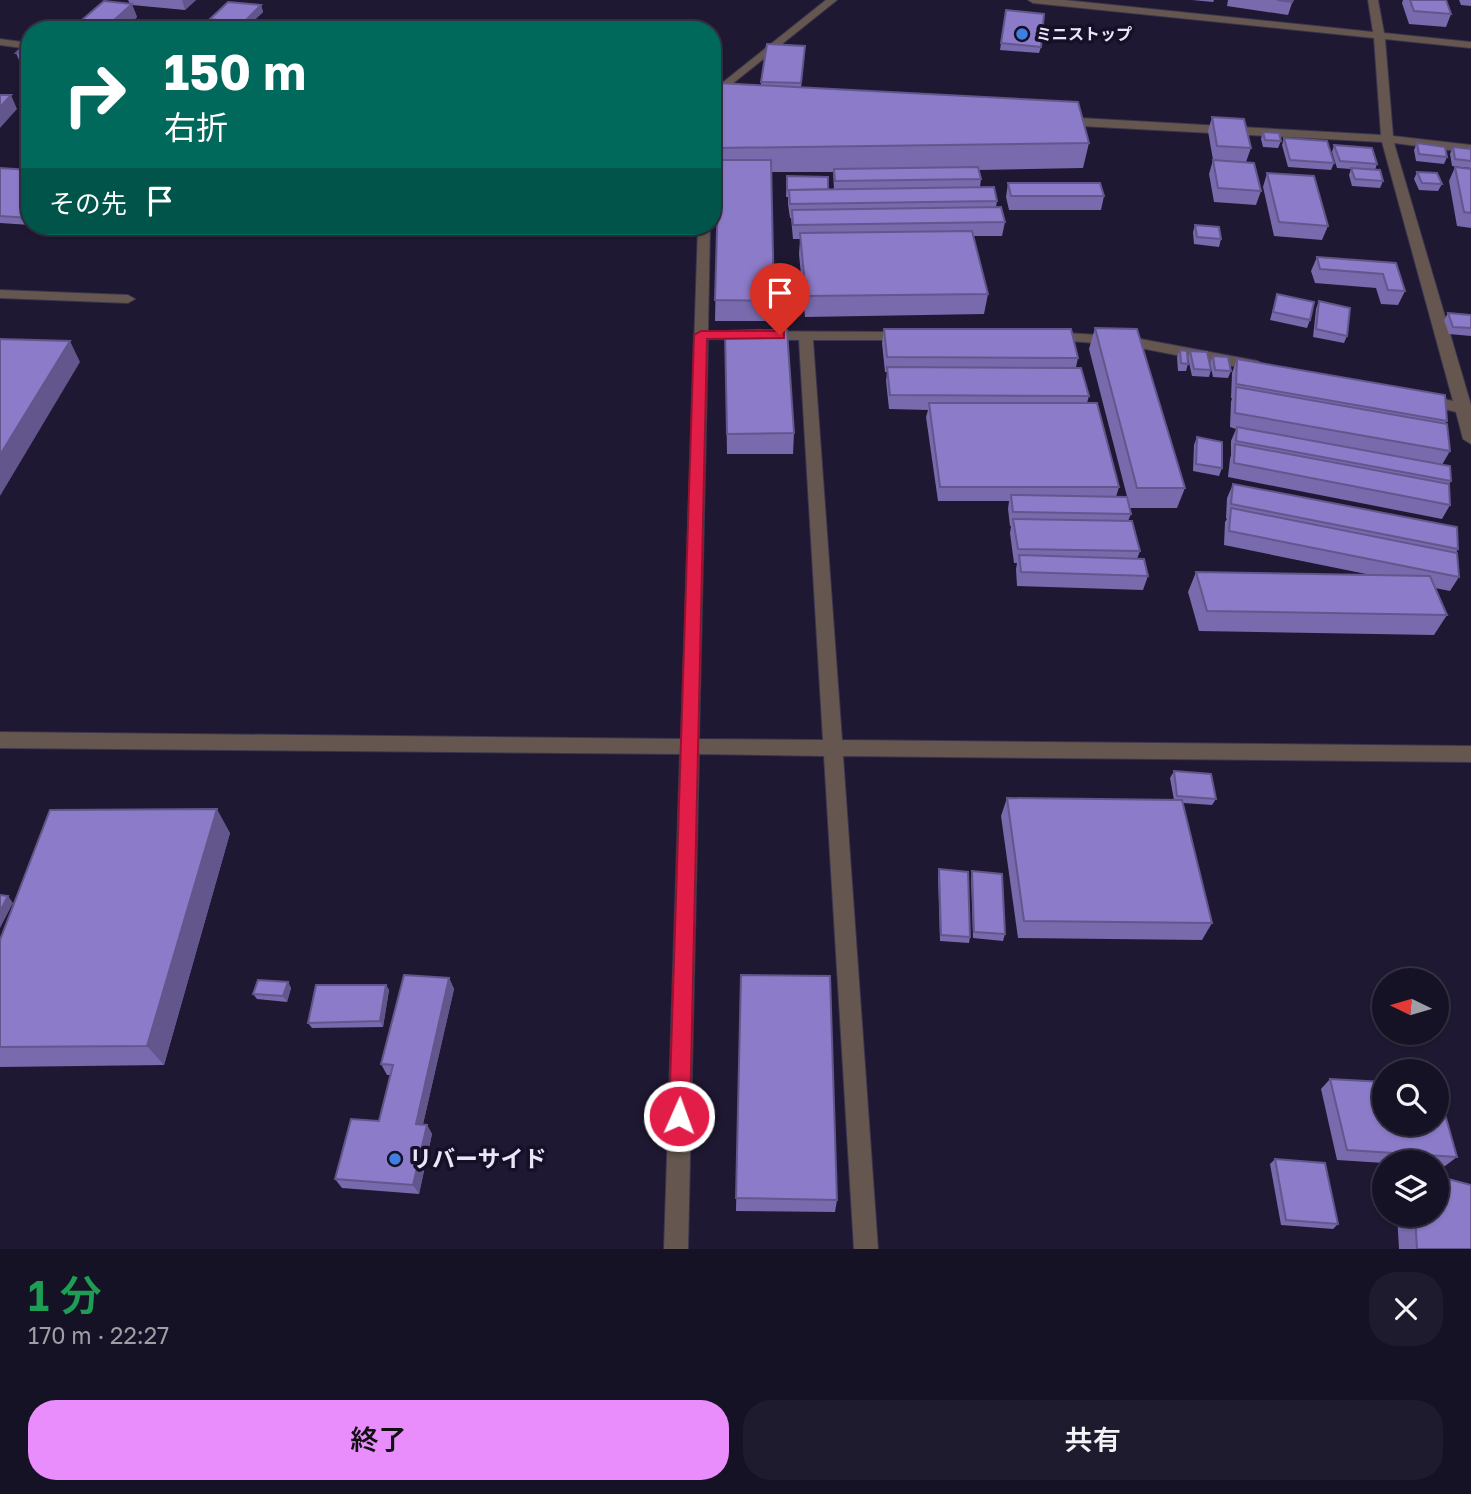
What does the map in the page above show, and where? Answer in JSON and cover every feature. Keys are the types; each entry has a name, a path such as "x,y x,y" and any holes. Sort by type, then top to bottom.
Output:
{"street":[{"path":"721,92 832,0"},
{"path":"1033,0 1074,2 1471,45"},
{"path":"1373,0 1379,36 1387,139 1466,409 1471,439"},
{"path":"0,42 21,45"},
{"path":"721,102 726,103"},
{"path":"1043,120 1387,139 1471,149"},
{"path":"676,1249 704,235"},
{"path":"0,294 128,299"},
{"path":"701,335 917,336"},
{"path":"806,335 866,1249"},
{"path":"1042,336 1098,336 1278,370"},
{"path":"1409,397 1466,409"},
{"path":"0,740 1471,754"}],"building":[{"path":"1410,0 1446,0 1451,14 1414,11"},
{"path":"104,1 132,4 113,21 81,21"},
{"path":"228,2 261,5 245,21 210,19"},
{"path":"1006,10 1044,14 1041,47 1001,43"},
{"path":"767,44 805,46 801,83 761,82"},
{"path":"721,83 1078,102 1089,143 721,148"},
{"path":"0,95 11,95 0,107"},
{"path":"1212,117 1244,119 1251,148 1217,146"},
{"path":"1263,132 1279,133 1281,141 1265,140"},
{"path":"1284,138 1327,141 1334,163 1290,160"},
{"path":"1417,143 1445,147 1447,157 1419,154"},
{"path":"1334,145 1372,148 1377,164 1340,161"},
{"path":"1453,147 1471,149 1471,161 1455,159"},
{"path":"721,160 771,160 774,301 715,300 717,235 721,235"},
{"path":"1213,160 1254,163 1261,191 1218,188"},
{"path":"978,167 981,179 835,181 834,169"},
{"path":"1455,167 1471,169 1471,213 1464,212"},
{"path":"0,168 21,169 21,217 0,216"},
{"path":"1351,168 1380,170 1383,181 1355,179"},
{"path":"1417,172 1437,173 1442,184 1422,183"},
{"path":"1267,173 1314,176 1328,226 1279,222"},
{"path":"787,176 828,177 828,189 787,190"},
{"path":"1008,183 1100,183 1104,196 1011,196"},
{"path":"994,187 997,201 790,204 789,190"},
{"path":"1001,207 1005,222 793,225 792,210"},
{"path":"1195,225 1219,227 1221,239 1197,237"},
{"path":"972,231 988,294 806,296 800,233"},
{"path":"1317,257 1396,263 1405,291 1388,290 1383,274 1320,269"},
{"path":"1277,294 1314,302 1310,320 1273,312"},
{"path":"1319,301 1350,308 1347,336 1316,329"},
{"path":"1448,313 1471,315 1471,328 1453,327"},
{"path":"1095,328 1137,329 1185,488 1137,488"},
{"path":"884,329 1071,329 1078,358 887,357"},
{"path":"787,330 794,433 727,434 725,331"},
{"path":"0,339 70,341 0,455"},
{"path":"1180,350 1187,351 1188,364 1181,363"},
{"path":"1190,351 1207,352 1211,370 1194,369"},
{"path":"1213,356 1228,357 1231,371 1215,370"},
{"path":"1237,359 1445,395 1447,421 1236,384"},
{"path":"887,367 1081,368 1089,396 890,395"},
{"path":"1236,387 1447,424 1450,451 1235,413"},
{"path":"929,403 1097,403 1119,487 940,487"},
{"path":"1237,427 1450,466 1451,481 1236,441"},
{"path":"1197,437 1222,442 1222,468 1196,464"},
{"path":"1235,444 1449,484 1450,505 1234,463"},
{"path":"1233,484 1457,527 1458,549 1231,504"},
{"path":"1011,495 1127,497 1131,514 1013,512"},
{"path":"1231,508 1457,553 1459,577 1229,531"},
{"path":"1013,519 1132,521 1140,551 1018,549"},
{"path":"1019,555 1144,559 1148,576 1021,572"},
{"path":"1196,572 1430,576 1447,615 1207,611"},
{"path":"1174,771 1211,774 1216,799 1177,796"},
{"path":"1007,798 1182,800 1212,923 1024,921"},
{"path":"217,809 147,1046 0,1047 0,940 50,810"},
{"path":"939,869 968,872 970,937 941,935"},
{"path":"972,871 1002,874 1005,934 974,932"},
{"path":"0,895 8,896 0,911"},
{"path":"404,975 449,978 416,1124 427,1125 413,1185 335,1179 351,1119 379,1121 393,1065 381,1064"},
{"path":"741,975 830,976 837,1200 736,1198"},
{"path":"258,980 288,982 283,996 253,994"},
{"path":"316,985 386,985 380,1021 308,1023"},
{"path":"1330,1079 1372,1081 1372,1136 1449,1136 1449,1129 1457,1157 1449,1156 1449,1150 1347,1150"},
{"path":"1275,1159 1325,1163 1338,1224 1286,1220"},
{"path":"1449,1179 1471,1185 1471,1249 1417,1249 1416,1227 1449,1227"}],"place":[{"name":"ミニストップ","path":"1022,34"},
{"name":"リバーサイド","path":"395,1159"}],"route":[{"path":"679,1116 701,335 780,335"}]}
